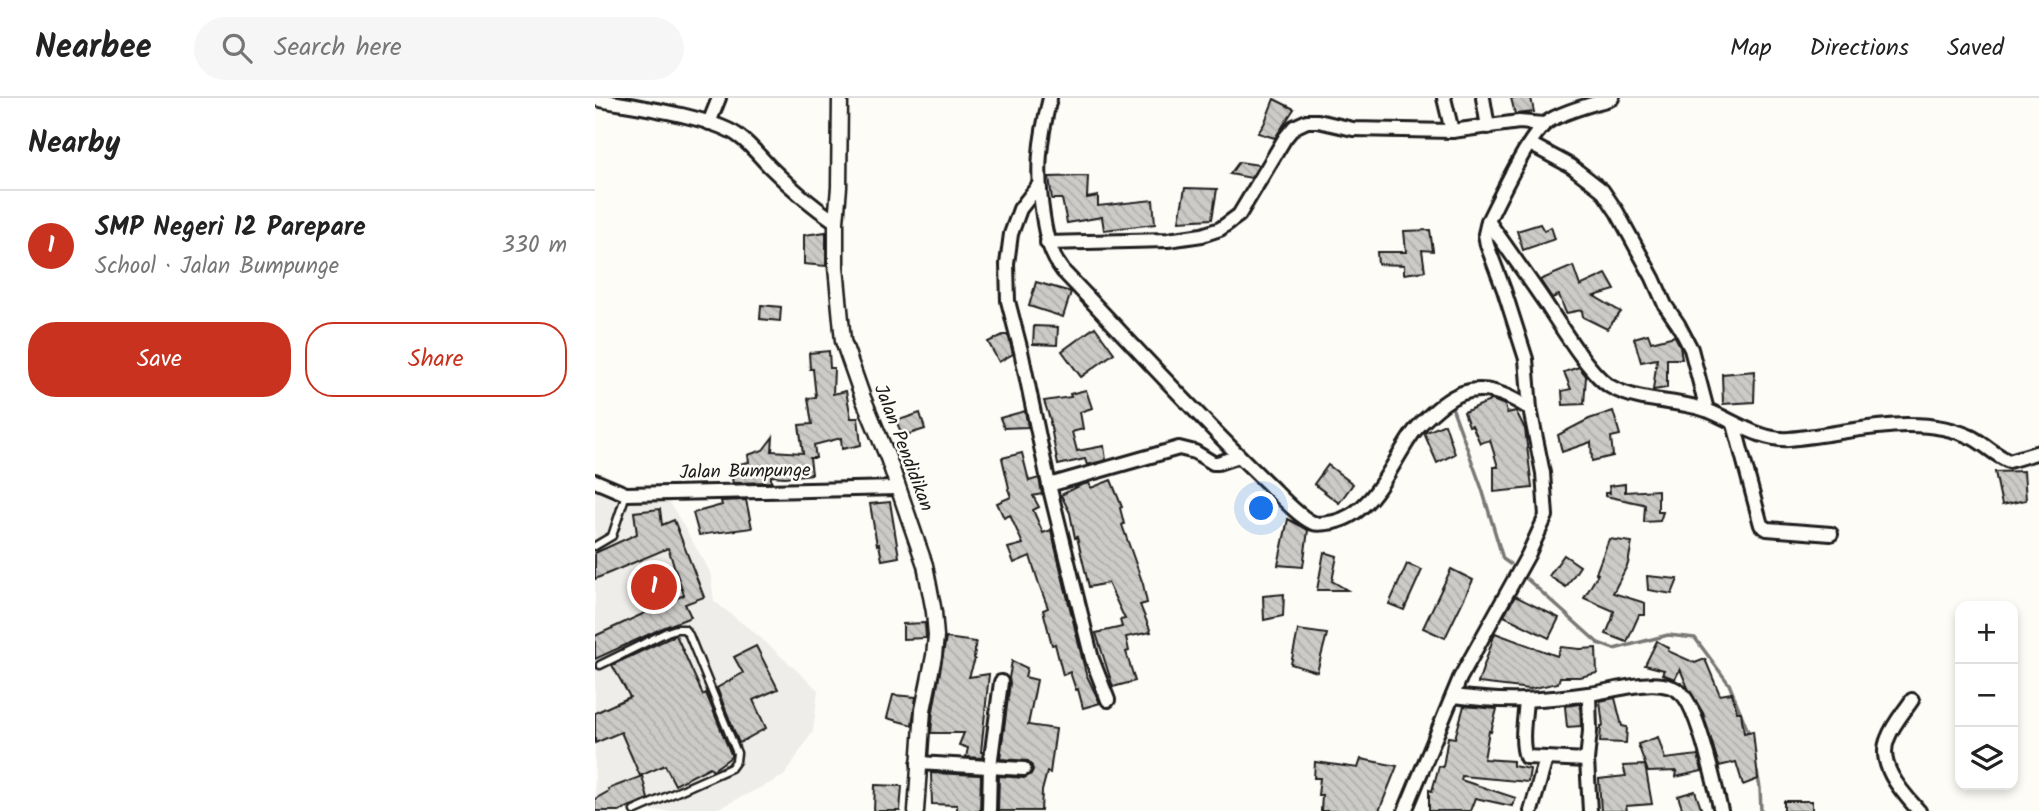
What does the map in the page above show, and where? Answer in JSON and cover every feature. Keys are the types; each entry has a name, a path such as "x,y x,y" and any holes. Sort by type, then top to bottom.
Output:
{"street":[{"path":"709,123 719,98"},
{"name":"Jalan Pendidikan","path":"841,98 836,267 843,341 925,565 935,624 934,656 923,710 916,811"},
{"path":"1050,98 1038,160 1038,186 1047,243 1055,261 1239,456 1314,523 1346,519 1364,504 1378,489 1414,432 1426,418 1450,399 1472,390 1485,390 1511,396 1530,409"},
{"path":"1444,98 1452,131"},
{"path":"1483,98 1488,127"},
{"path":"1405,811 1460,678 1528,555 1546,516 1543,473 1530,409 1526,359 1487,245 1487,221 1529,144 1544,124 1554,117 1612,98"},
{"path":"595,99 681,115 725,128 739,136 783,179 836,222"},
{"path":"1047,243 1168,240 1220,229 1238,215 1285,138 1294,128 1307,121 1353,129 1452,131 1519,122 1544,124"},
{"path":"1529,144 1571,166 1602,190 1617,212 1691,349 1707,410"},
{"path":"1038,186 1020,209 1011,234 1007,264 1008,301 1049,485 1093,659 1108,700"},
{"path":"1487,221 1571,342 1608,386 1632,396 1707,410 1734,424 1775,438 1788,439 1908,426 1947,430 1973,438 2009,461 2039,452"},
{"path":"1734,424 1761,525 1767,529 1832,534"},
{"path":"1049,485 1179,448 1195,452 1213,463 1239,456"},
{"name":"Jalan Bumpunge","path":"595,481 627,494 898,488"},
{"path":"989,811 990,766 1001,682"},
{"path":"1453,696 1525,700 1589,694 1629,686 1671,687 1681,692 1687,700 1703,742 1721,811"},
{"path":"1589,694 1590,732 1587,760 1590,811"},
{"path":"1525,700 1526,757 1587,760"},
{"path":"1912,700 1886,740 1886,758 1889,772 1919,811"},
{"path":"1531,811 1546,759"},
{"path":"918,763 1024,769"}],"lane":[{"path":"595,546 612,536 627,494"},
{"path":"600,665 667,632 684,629 689,635 737,753 731,768 634,811"}],"shaded area":[{"path":"595,489 629,499 669,501 710,572 714,601 761,638 818,690 813,731 784,776 713,811 595,811"}],"building":[{"path":"1511,98 1531,98 1534,112 1515,114"},
{"path":"1274,99 1294,109 1275,138 1258,133"},
{"path":"1239,162 1259,165 1251,178 1230,174"},
{"path":"1088,176 1087,198 1098,196 1098,206 1153,200 1155,224 1104,230 1102,217 1067,223 1062,199 1052,199 1049,177"},
{"path":"1185,188 1217,189 1212,219 1179,221"},
{"path":"1540,224 1544,231 1551,227 1555,239 1523,250 1517,231"},
{"path":"1430,230 1433,251 1422,250 1425,271 1404,274 1404,265 1378,264 1377,252 1406,252 1404,231"},
{"path":"826,232 826,266 804,264 804,235"},
{"path":"1573,266 1580,286 1606,274 1615,290 1594,296 1621,312 1607,329 1583,317 1582,310 1566,313 1559,295 1552,298 1540,280"},
{"path":"1036,282 1071,292 1063,317 1029,306"},
{"path":"761,305 781,307 780,321 760,319"},
{"path":"1034,326 1058,327 1057,345 1033,344"},
{"path":"1095,327 1114,353 1081,377 1062,351"},
{"path":"1648,334 1651,342 1675,336 1680,346 1682,359 1667,359 1667,388 1653,390 1657,359 1641,362 1634,338"},
{"path":"1003,335 1009,338 1013,354 999,362 988,342"},
{"path":"829,351 830,368 834,368 833,394 846,391 851,418 858,418 861,445 842,449 841,438 814,445 816,458 810,458 812,474 771,476 771,482 733,483 729,466 749,462 748,455 763,450 773,437 772,451 803,453 799,425 812,424 808,398 816,397 809,353"},
{"path":"1579,367 1586,376 1584,404 1563,405 1562,391 1571,389 1564,372"},
{"path":"1755,371 1754,402 1723,404 1722,374"},
{"path":"1086,390 1092,408 1080,412 1083,429 1072,432 1077,451 1104,446 1106,460 1087,465 1085,459 1058,465 1051,422 1044,401 1071,397 1070,394"},
{"path":"1492,400 1505,405 1507,413 1516,411 1525,429 1532,488 1494,492 1494,467 1498,467 1490,440 1480,443 1464,412"},
{"path":"1025,411 1028,427 1004,428 1000,418"},
{"path":"1613,411 1620,435 1611,437 1613,456 1592,461 1591,442 1562,452 1558,435 1589,419"},
{"path":"920,413 925,429 903,436 896,421"},
{"path":"1445,424 1455,454 1437,463 1424,433"},
{"path":"1022,453 1029,481 1039,478 1042,494 1033,496 1039,507 1033,510 1043,533 1051,530 1086,674 1100,703 1083,708 1070,672 1063,675 1055,644 1052,645 1043,610 1048,608 1030,556 1014,563 1008,548 1023,544 1010,515 1004,518 997,503 1011,497 1002,458"},
{"path":"1328,465 1353,484 1339,503 1314,484"},
{"path":"2024,471 2026,500 2002,505 1995,472"},
{"path":"1111,480 1122,507 1122,525 1143,584 1147,603 1140,605 1151,632 1126,637 1129,651 1126,652 1135,681 1113,687 1096,633 1122,627 1120,620 1125,619 1108,583 1089,587 1070,513 1061,495 1081,485 1089,483 1091,488"},
{"path":"1625,484 1625,492 1658,490 1658,512 1663,512 1660,521 1644,522 1643,504 1605,496 1605,493 1610,493 1609,486"},
{"path":"746,500 752,528 699,535 693,513 722,505 721,501"},
{"path":"890,502 899,557 882,560 870,504"},
{"path":"660,509 662,525 674,520 704,597 685,604 691,617 595,659 595,636 684,595 668,548 595,579 595,553 637,534 634,512"},
{"path":"1288,519 1308,530 1303,567 1278,565"},
{"path":"1609,539 1632,542 1628,564 1613,593 1645,603 1645,615 1639,615 1627,642 1606,634 1614,611 1584,598 1598,574 1596,573"},
{"path":"1324,552 1337,556 1332,581 1347,590 1317,590"},
{"path":"1564,555 1580,566 1566,587 1549,576"},
{"path":"1407,564 1422,570 1404,610 1389,604"},
{"path":"1451,569 1473,580 1445,638 1423,628"},
{"path":"1647,576 1678,579 1672,594 1648,590"},
{"path":"1284,594 1283,616 1264,620 1263,596"},
{"path":"1515,596 1559,618 1549,638 1504,616"},
{"path":"925,623 926,638 903,639 903,624"},
{"path":"1298,630 1327,634 1317,672 1291,664"},
{"path":"1495,633 1557,656 1561,647 1596,648 1597,673 1580,677 1560,677 1558,683 1530,689 1478,683"},
{"path":"676,635 703,695 706,693 731,757 713,770 710,767 675,785 665,765 640,776 621,732 595,743 595,713 630,697 612,665"},
{"path":"946,638 976,642 975,659 969,677 989,674 982,758 966,757 968,748 959,745 964,733 931,733"},
{"path":"1657,641 1669,648 1668,651 1695,663 1705,659 1720,695 1732,693 1737,712 1741,712 1744,733 1753,731 1758,779 1743,785 1736,762 1719,766 1703,713 1680,669 1675,679 1662,674 1664,670 1645,665"},
{"path":"756,646 778,689 753,700 766,728 739,743 717,688 743,673 734,657"},
{"path":"1012,661 1027,668 1025,677 1037,680 1028,725 1056,729 1050,773 1047,772 1042,791 1041,811 998,811 999,776 1024,778 1033,770 1028,761 1000,759"},
{"path":"893,695 916,697 912,725 887,718"},
{"path":"1615,698 1622,726 1627,727 1626,743 1600,742 1603,726 1600,701"},
{"path":"1580,704 1581,726 1567,727 1565,706"},
{"path":"1464,706 1497,709 1491,732 1489,731 1484,759 1513,761 1513,766 1530,769 1528,782 1462,776 1461,780 1516,798 1512,806 1475,798 1470,811 1429,811 1429,790 1432,791 1439,766 1443,767 1448,737 1455,738"},
{"path":"1658,737 1665,759 1698,755 1702,771 1676,777 1677,771 1648,772 1638,744"},
{"path":"1361,759 1397,766 1379,811 1321,811 1322,795 1318,795 1320,778 1314,778 1315,762 1358,768"},
{"path":"1645,765 1652,804 1626,806 1627,811 1601,811 1599,779 1626,776 1623,766"},
{"path":"931,773 981,775 980,811 957,811 957,805 932,804"},
{"path":"642,776 648,799 619,811 595,811 595,799 609,791 608,789"},
{"path":"875,785 902,786 900,811 874,811"},
{"path":"1695,791 1702,811 1683,811 1678,796"},
{"path":"1784,801 1812,801 1812,811 1784,811"}],"waterway":[{"path":"1452,407 1482,489 1503,559 1510,564"},
{"path":"1527,579 1598,643 1614,649 1668,635 1695,638 1729,684 1749,734"},
{"path":"1757,772 1761,811"}],"place":[{"name":"SMP Negeri 12 Parepare","path":"654,587"}]}
